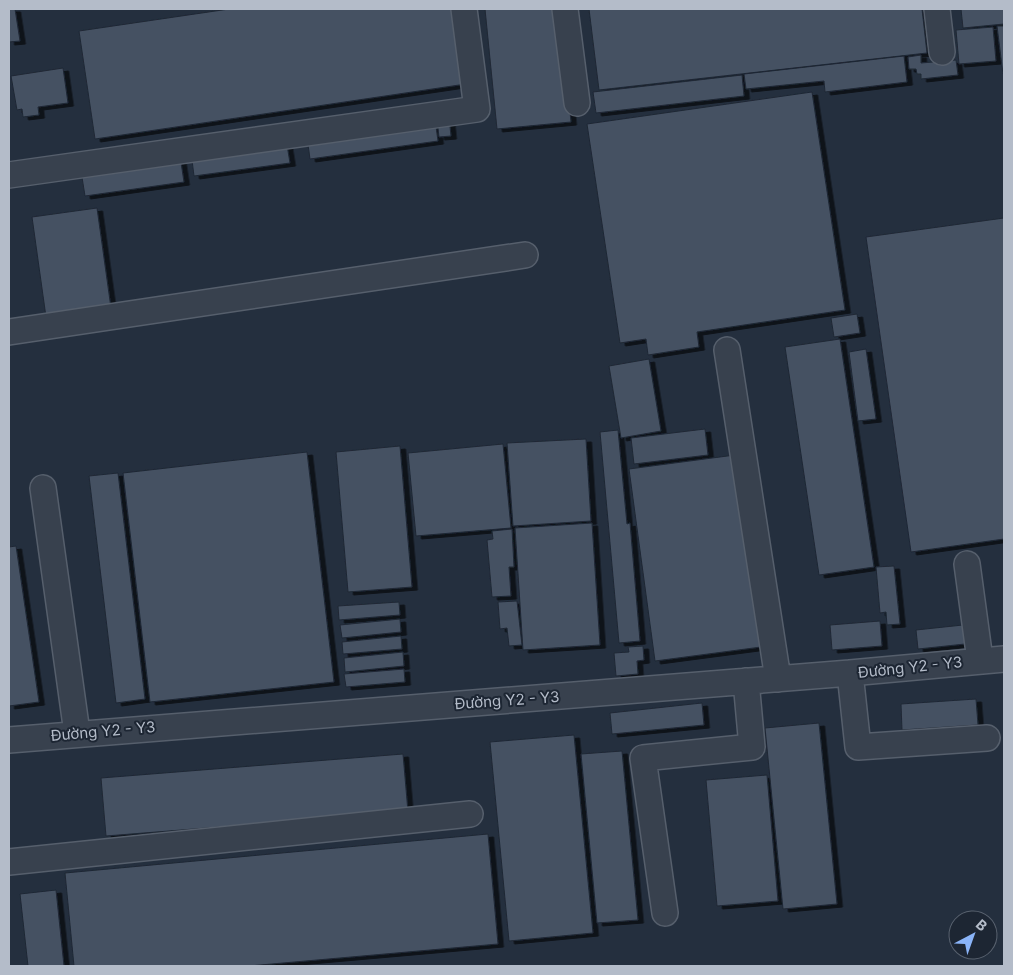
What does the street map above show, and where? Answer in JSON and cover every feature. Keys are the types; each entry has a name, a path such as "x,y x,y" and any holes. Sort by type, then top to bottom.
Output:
{"lane":[{"path":"9,175 476,109 464,9"},
{"path":"566,9 577,103"},
{"path":"937,9 942,52"},
{"path":"9,332 525,255"},
{"path":"727,350 778,679"},
{"path":"43,488 77,733"},
{"path":"967,564 992,659"},
{"name":"Đường Y2 - Y3","path":"9,740 77,733 778,679 992,659"},
{"path":"850,673 858,747 987,738"},
{"path":"665,913 643,758 752,746 746,681"},
{"path":"9,862 470,814"}],"building":[{"path":"9,9 15,9 20,41 9,42"},
{"path":"229,9 454,9 466,84 95,139 79,31"},
{"path":"485,9 560,9 571,122 497,129"},
{"path":"589,9 922,9 927,53 599,90"},
{"path":"961,9 1004,9 1004,24 963,28"},
{"path":"997,26 1004,26 1004,74 1003,74"},
{"path":"993,27 996,61 959,64 956,30"},
{"path":"921,55 921,63 956,60 958,75 921,79 921,74 917,74 916,69 909,69 908,57"},
{"path":"904,56 907,82 825,92 824,81 746,89 744,74"},
{"path":"63,68 68,103 38,107 39,115 23,117 22,109 17,110 11,76"},
{"path":"742,75 744,96 596,113 593,92"},
{"path":"812,92 845,310 697,332 699,347 648,355 646,339 620,343 587,124"},
{"path":"449,117 451,136 439,137 437,119"},
{"path":"435,119 438,141 310,159 307,137"},
{"path":"286,139 290,163 194,176 191,152"},
{"path":"180,156 184,182 85,196 81,171"},
{"path":"97,208 111,308 46,317 32,217"},
{"path":"1004,218 1004,539 911,552 866,237"},
{"path":"857,314 860,333 834,337 831,318"},
{"path":"840,339 874,567 819,575 785,347"},
{"path":"866,349 876,419 858,421 849,352"},
{"path":"649,359 661,431 621,438 609,366"},
{"path":"705,429 708,455 634,464 631,438"},
{"path":"618,430 627,524 630,523 640,641 619,643 600,432"},
{"path":"586,439 591,521 513,526 507,443"},
{"path":"503,444 511,528 416,536 408,453"},
{"path":"400,446 412,587 348,592 336,452"},
{"path":"307,452 334,682 150,702 123,473"},
{"path":"735,455 761,647 655,661 629,469"},
{"path":"118,473 145,699 116,703 89,476"},
{"path":"592,523 600,645 523,650 515,528"},
{"path":"512,529 514,567 509,567 511,596 492,597 487,540 493,539 492,531"},
{"path":"16,546 39,702 9,706 9,547"},
{"path":"894,566 900,624 887,625 886,612 880,613 876,567"},
{"path":"517,601 522,645 509,646 507,628 500,629 498,602"},
{"path":"399,602 400,615 339,620 338,606"},
{"path":"400,619 401,632 342,638 340,625"},
{"path":"880,621 882,646 832,650 830,625"},
{"path":"963,625 965,644 918,649 916,630"},
{"path":"401,636 402,649 343,654 342,642"},
{"path":"643,646 644,660 637,661 638,674 616,676 614,653 629,652 628,647"},
{"path":"403,652 404,666 345,672 344,658"},
{"path":"404,669 405,682 346,687 344,674"},
{"path":"976,699 978,725 902,730 901,704"},
{"path":"702,703 704,725 612,734 610,713"},
{"path":"819,723 837,904 783,909 765,728"},
{"path":"574,735 593,933 509,941 490,742"},
{"path":"622,751 638,920 597,923 581,754"},
{"path":"403,754 408,812 106,836 101,778"},
{"path":"767,775 778,901 717,906 706,780"},
{"path":"488,834 498,944 249,966 74,966 65,873"},
{"path":"56,890 64,966 28,966 20,894"}]}
